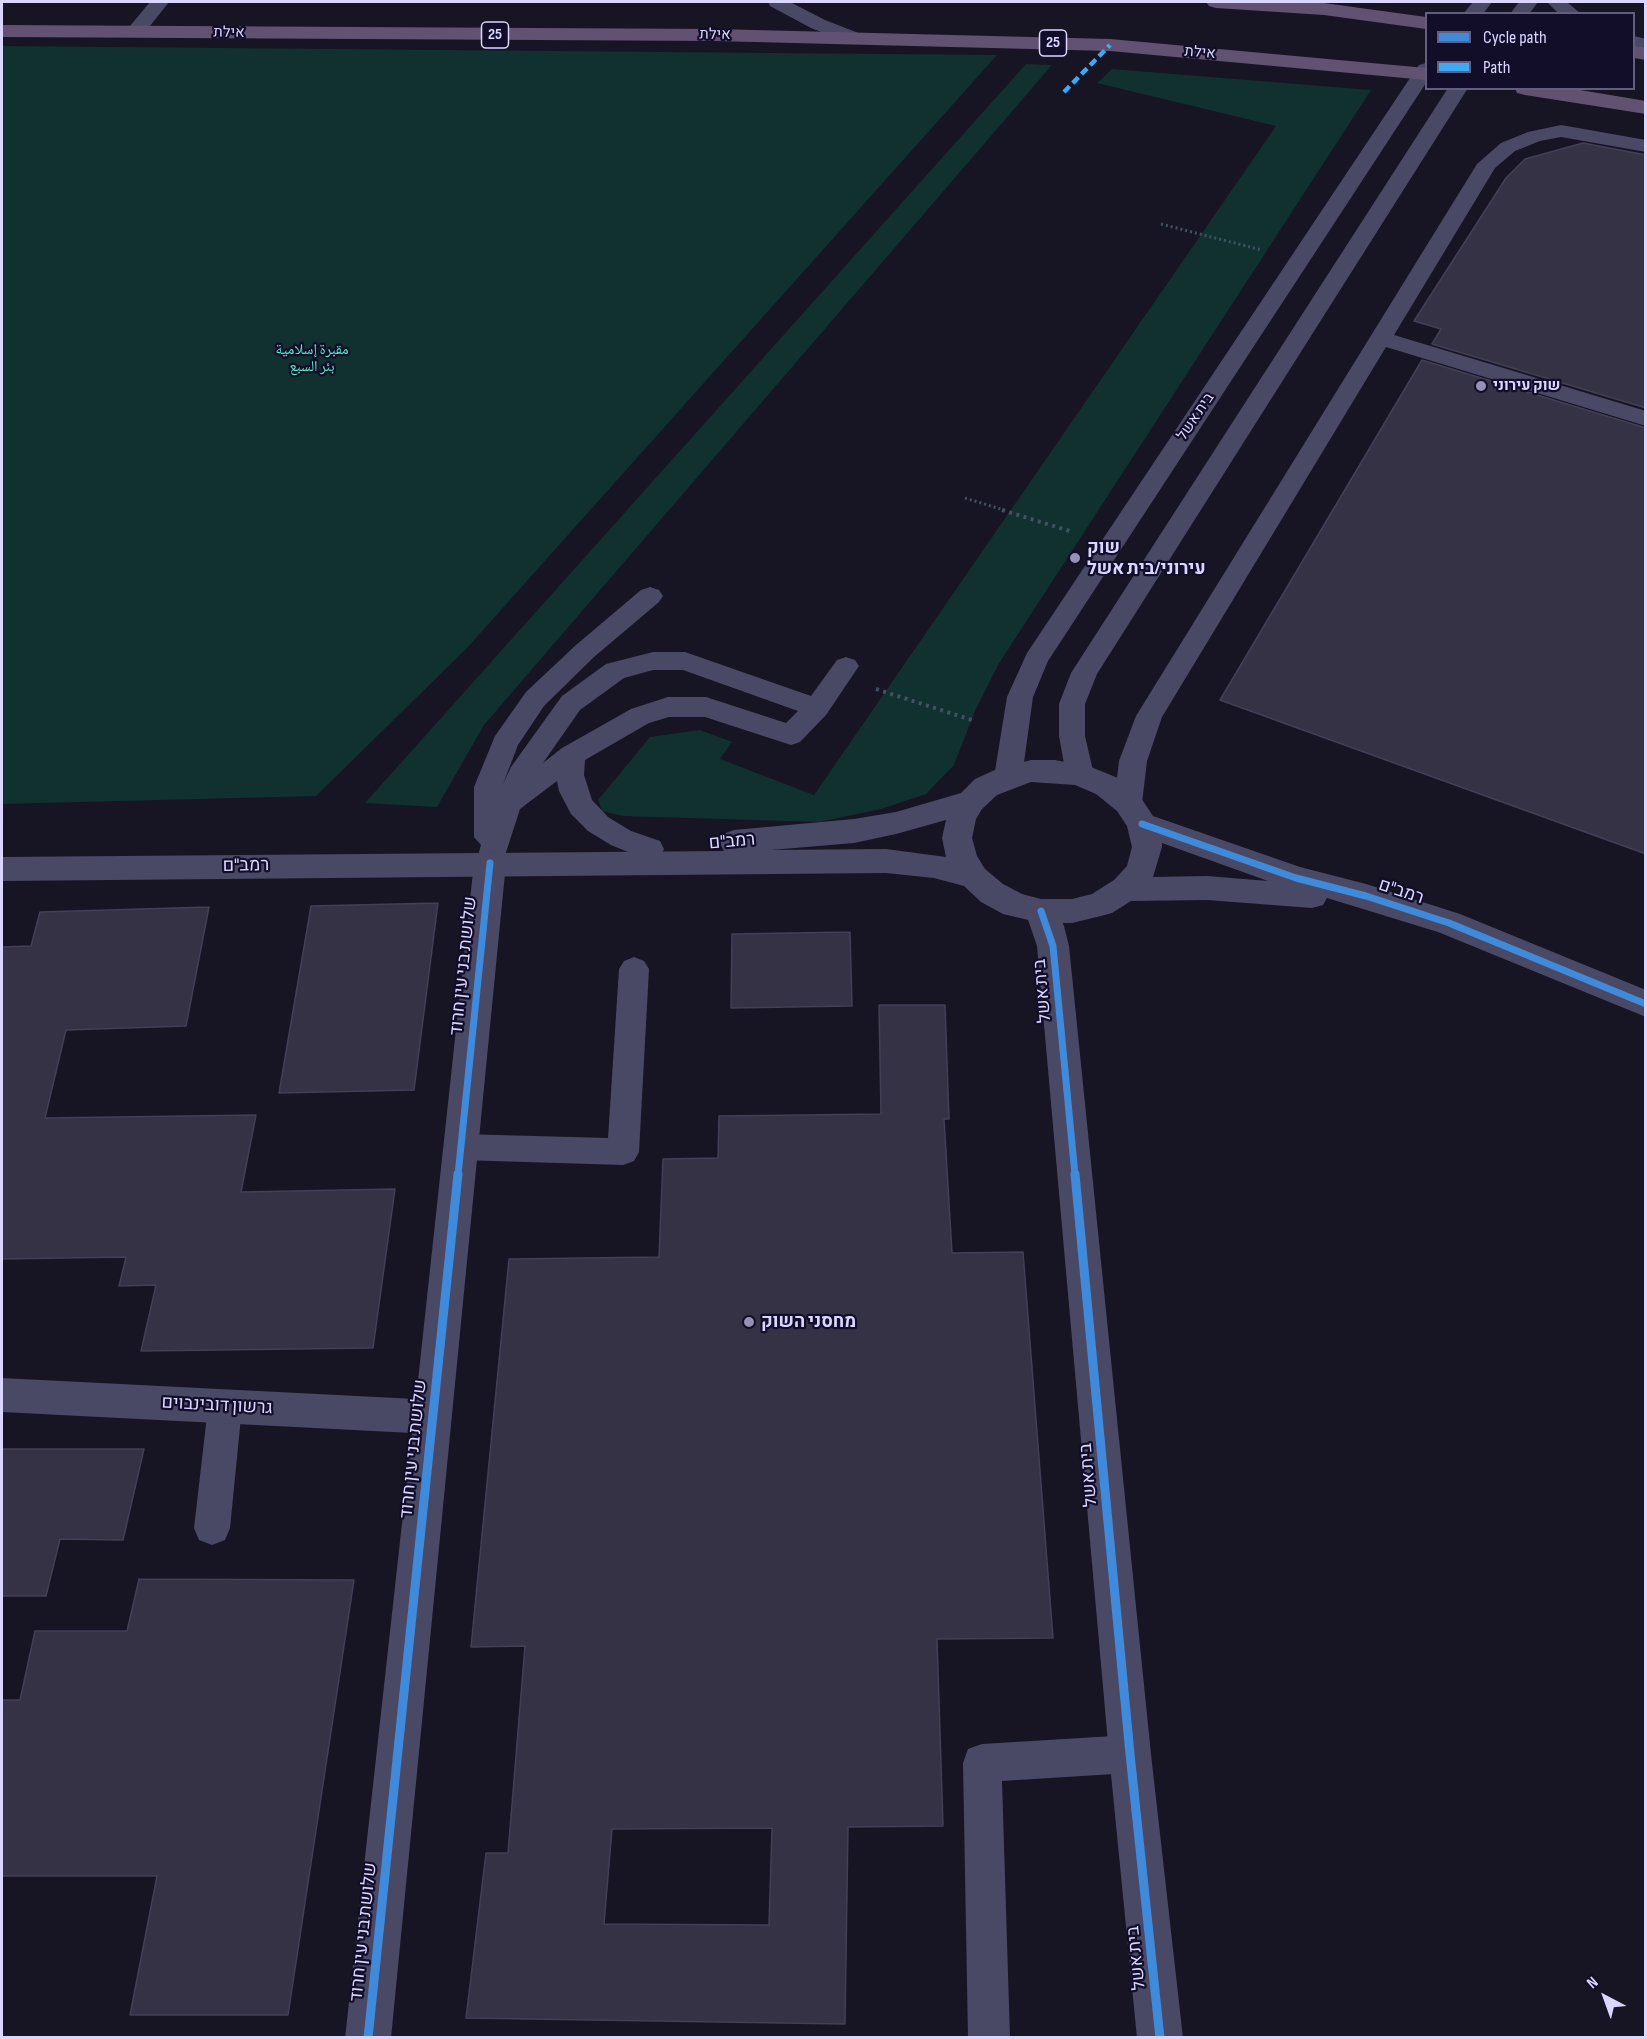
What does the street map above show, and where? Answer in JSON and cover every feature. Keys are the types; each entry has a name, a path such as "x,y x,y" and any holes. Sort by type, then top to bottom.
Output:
{"highway":[{"path":"1216,2 1313,9 1425,23"},
{"name":"אילת","path":"2,31 854,38 1110,45 1425,72"},
{"path":"1537,90 1646,108"}],"street":[{"path":"1030,771 1055,771 1080,775 1107,786 1135,814 1147,847 1141,870 1125,890 1101,904 1072,911 1041,911 1014,905 992,893 974,877 962,858 957,838 961,819 971,801 987,787 1008,777 1030,771"},
{"name":"רמב\"ם","path":"490,863 854,831 896,823 971,801"},
{"name":"רמב\"ם","path":"1135,814 1296,878 1366,896 1449,923 1646,1004"},
{"name":"רמב\"ם","path":"2,869 886,861 934,866 974,877"},
{"name":"שלושת בני עין חרוד","path":"368,2037 490,863"},
{"name":"רמב\"ם","path":"1125,890 1207,888 1328,898 1449,923"},
{"name":"בית אשל","path":"1041,911 1053,946 1130,1754 1160,2037"},
{"name":"גרשון דובינבוים","path":"2,1395 433,1417"}],"lane":[{"path":"135,32 138,2"},
{"path":"135,32 160,2"},
{"path":"777,2 818,24 854,38"},
{"path":"1287,2 1313,9"},
{"path":"1557,2 1570,12"},
{"name":"בית אשל","path":"1008,777 1020,697 1036,659 1425,72"},
{"path":"1080,775 1072,736 1072,704 1084,673 1457,90"},
{"path":"1135,814 1133,761 1149,716 1487,164 1508,147 1535,136 1561,131 1646,146"},
{"path":"1381,338 1646,419"},
{"path":"490,863 488,787 506,743 535,699 585,651 650,596"},
{"path":"490,863 506,808 521,774 572,703 615,670 653,661 685,661 817,708"},
{"path":"506,808 572,755 640,716 668,707 706,707 791,735 817,708 842,671"},
{"path":"572,755 570,775 573,791 581,807 598,824 621,838 650,849"},
{"path":"460,1147 623,1152 634,969"},
{"path":"212,1528 225,1407"},
{"path":"989,2037 982,1763 1130,1754"}],"path":[{"path":"1161,224 1299,260"},
{"path":"965,498 1112,544"},
{"path":"842,671 970,720"}],"green space":[{"name":"مقبرة إسلامية بئر السبع","path":"2,46 997,55 467,648 316,796 2,804"},
{"path":"1026,64 1052,65 484,725 437,807 365,803"},
{"path":"1112,69 1371,90 998,665 975,711 954,765 926,794 881,809 819,822 623,816 602,811 598,800 650,737 700,730 732,742 720,759 814,795 1276,126 1097,83"}],"building":[{"path":"1583,143 1646,155 1646,408 1432,344 1441,329 1414,321 1506,178 1525,159"},
{"path":"1422,360 1646,428 1646,854 1220,700"},
{"path":"438,903 414,1090 279,1093 311,906"},
{"path":"209,907 186,1026 66,1030 45,1118 256,1115 241,1192 395,1189 373,1348 141,1351 156,1285 119,1286 126,1257 2,1259 2,947 31,946 40,912"},
{"path":"850,932 852,1006 731,1008 732,934"},
{"path":"879,1005 945,1005 949,1119 944,1119 952,1253 1023,1252 1053,1638 937,1639 943,1826 848,1827 845,2024 466,2018 486,1853 508,1853 525,1646 471,1647 509,1259 659,1257 663,1159 718,1158 719,1116 881,1114","holes":["772,1828 769,1925 604,1924 612,1829"]},
{"path":"2,1449 144,1449 123,1540 60,1539 46,1596 2,1596"},
{"path":"139,1579 354,1580 288,2015 130,2015 157,1876 2,1876 2,1700 20,1700 35,1631 127,1631"}],"marked path":[{"path":"1064,92 1110,45"}],"cycle path":[{"path":"1142,824 1296,878 1366,896 1449,923 1646,1004"},
{"path":"368,2038 490,863"},
{"path":"1041,911 1053,946 1130,1754 1160,2038"}],"place":[{"name":"שוק עירוני","path":"1481,386"},
{"name":"שוק עירוני/בית אשל","path":"1075,558"},
{"name":"מחסני השוק","path":"749,1322"}]}
